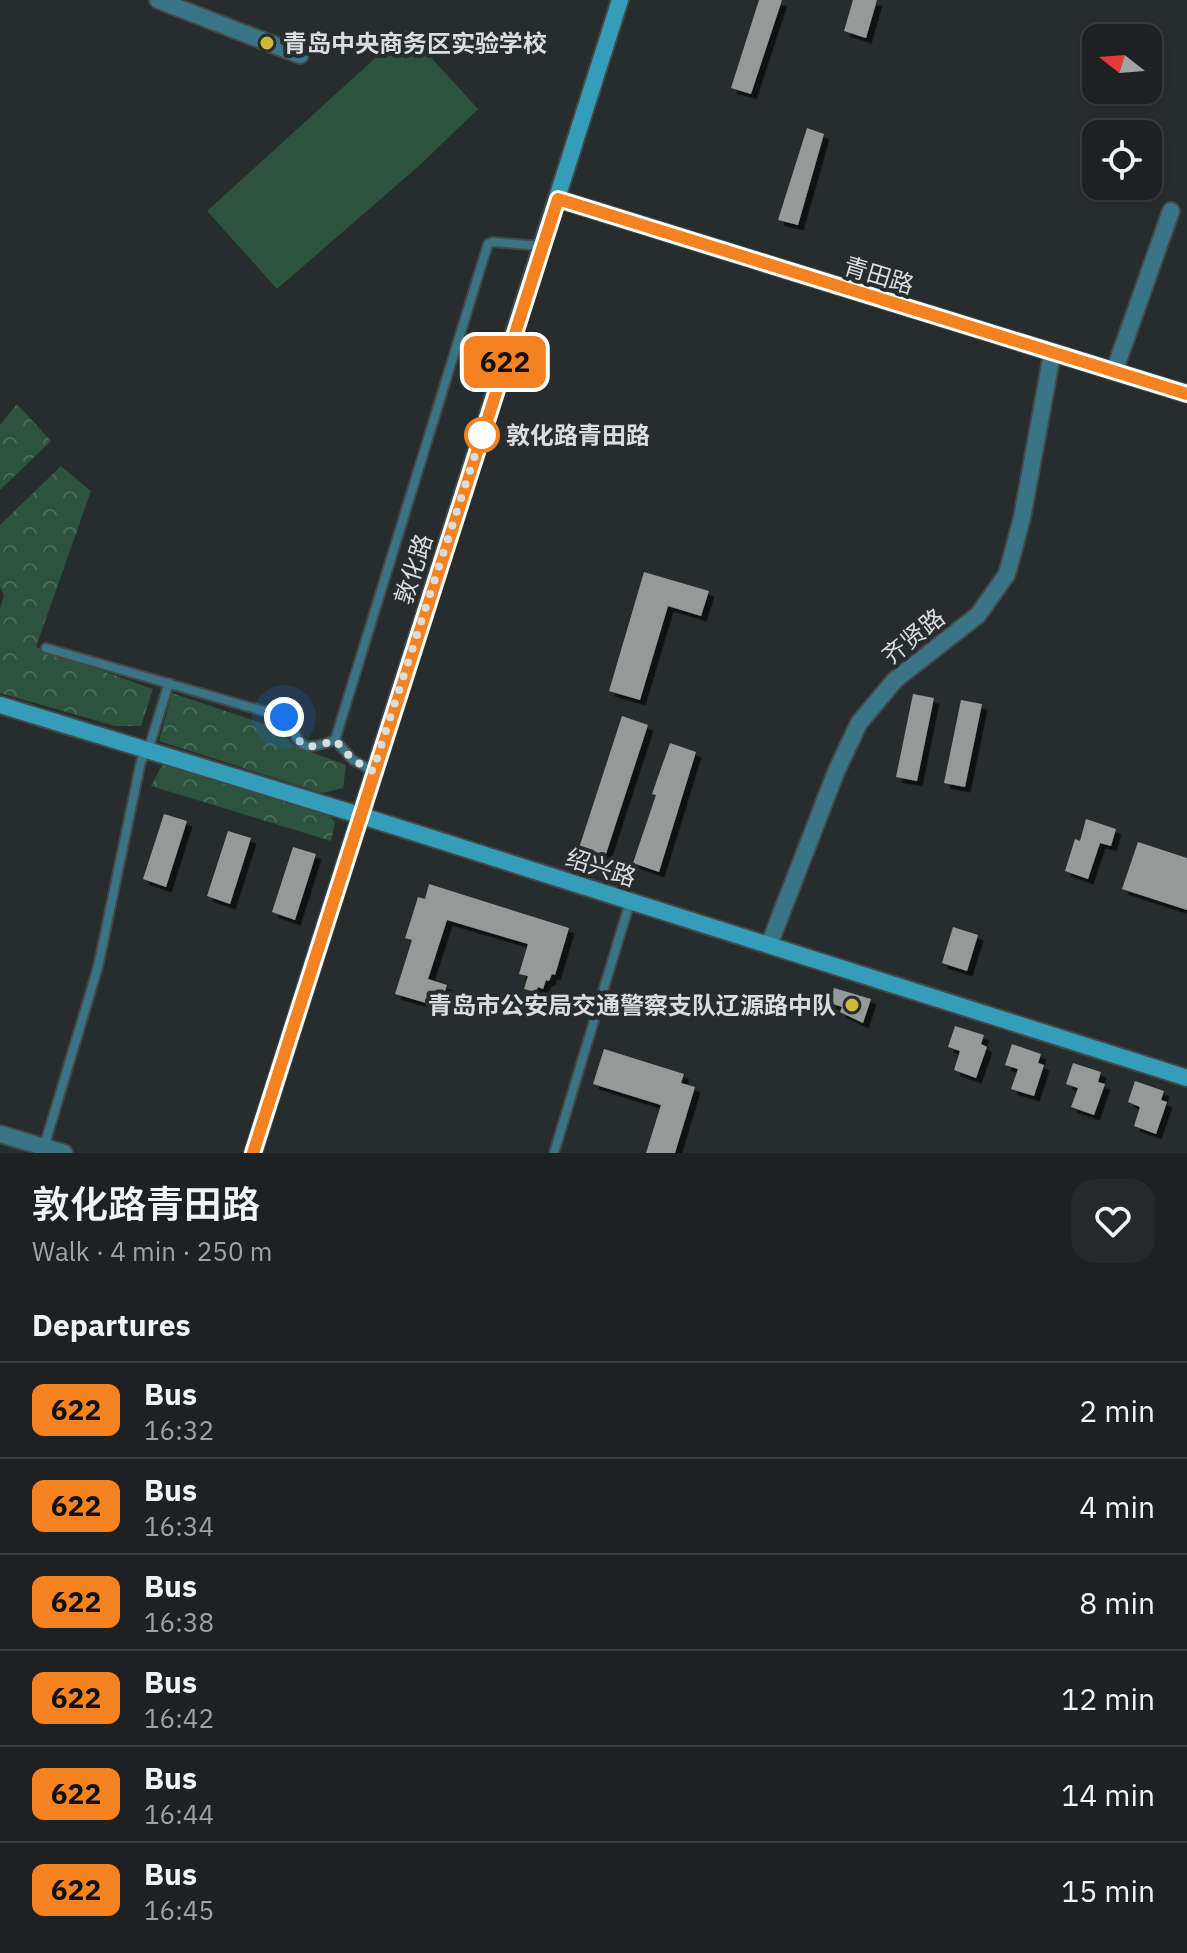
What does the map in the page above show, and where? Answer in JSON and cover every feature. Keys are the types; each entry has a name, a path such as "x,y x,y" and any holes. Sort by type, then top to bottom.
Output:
{"street":[{"path":"158,0 179,3 300,55"},
{"name":"敦化路","path":"253,1153 620,0"},
{"name":"青田路","path":"558,199 1187,394"},
{"path":"1114,372 1171,211"},
{"name":"齐贤路","path":"769,945 836,772 859,723 895,680 978,615 1007,574 1022,518 1052,354"},
{"name":"绍兴路","path":"0,705 359,815 1187,1078"},
{"path":"0,1134 64,1153"}],"lane":[{"path":"335,740 488,244 542,247"},
{"path":"46,648 284,717 294,737 304,745 320,746 335,740"},
{"path":"44,1147 98,967 141,761 148,750 169,683"},
{"path":"335,740 353,760 373,771"},
{"path":"554,1153 631,901"}],"green space":[{"path":"406,30 478,109 420,165 277,289 207,211"},
{"path":"17,404 51,441 0,490 0,425"},
{"path":"61,466 91,491 36,647 153,689 141,726 115,726 0,693 0,609 4,595 0,587 0,525"},
{"path":"172,693 279,729 294,746 346,765 343,788 322,793 159,741"},
{"path":"163,763 323,810 335,822 331,841 151,786"}],"building":[{"path":"759,0 782,0 751,94 731,88"},
{"path":"853,0 877,0 866,38 844,31"},
{"path":"807,128 824,134 798,225 778,220"},
{"path":"644,572 709,591 701,616 668,606 640,700 609,691"},
{"path":"913,694 934,698 917,781 896,777"},
{"path":"961,700 982,704 965,787 944,783"},
{"path":"622,716 648,725 605,857 579,848"},
{"path":"670,743 696,752 659,872 633,863"},
{"path":"164,814 187,821 166,887 143,879"},
{"path":"1086,819 1116,829 1111,846 1100,843 1088,879 1065,871 1075,839 1080,841"},
{"path":"228,831 251,838 230,904 207,896"},
{"path":"1138,842 1187,858 1187,910 1122,889"},
{"path":"293,847 316,854 295,920 272,912"},
{"path":"429,884 569,928 555,975 546,980 543,989 538,987 536,992 524,989 528,976 519,974 528,944 447,920 428,979 447,985 440,1007 395,994 412,940 405,938 418,897 425,899"},
{"path":"953,927 978,935 967,971 942,963"},
{"name":"青岛市公安局交通警察支队辽源路中队","path":"834,988 871,999 863,1023 840,1012 842,1007 830,1003"},
{"path":"955,1026 984,1035 981,1044 987,1047 976,1078 954,1070 960,1051 948,1047"},
{"path":"1012,1044 1041,1054 1038,1063 1044,1065 1034,1096 1011,1089 1018,1069 1005,1065"},
{"path":"604,1049 684,1074 681,1083 695,1087 675,1153 646,1153 661,1105 593,1084"},
{"path":"1073,1063 1101,1072 1098,1082 1105,1084 1094,1115 1071,1107 1078,1088 1066,1084"},
{"path":"1135,1081 1164,1091 1161,1100 1167,1102 1156,1134 1134,1126 1140,1107 1128,1102"}],"bus line":[{"name":"622","path":"253,1153 558,199 1187,394"}],"place":[{"name":"青岛中央商务区实验学校","path":"267,43"},
{"name":"敦化路青田路","path":"482,435"},
{"name":"青岛市公安局交通警察支队辽源路中队","path":"852,1005"}],"route":[{"path":"284,717 297,741 311,747 335,740 344,753 373,771 486,421 482,435"}]}
